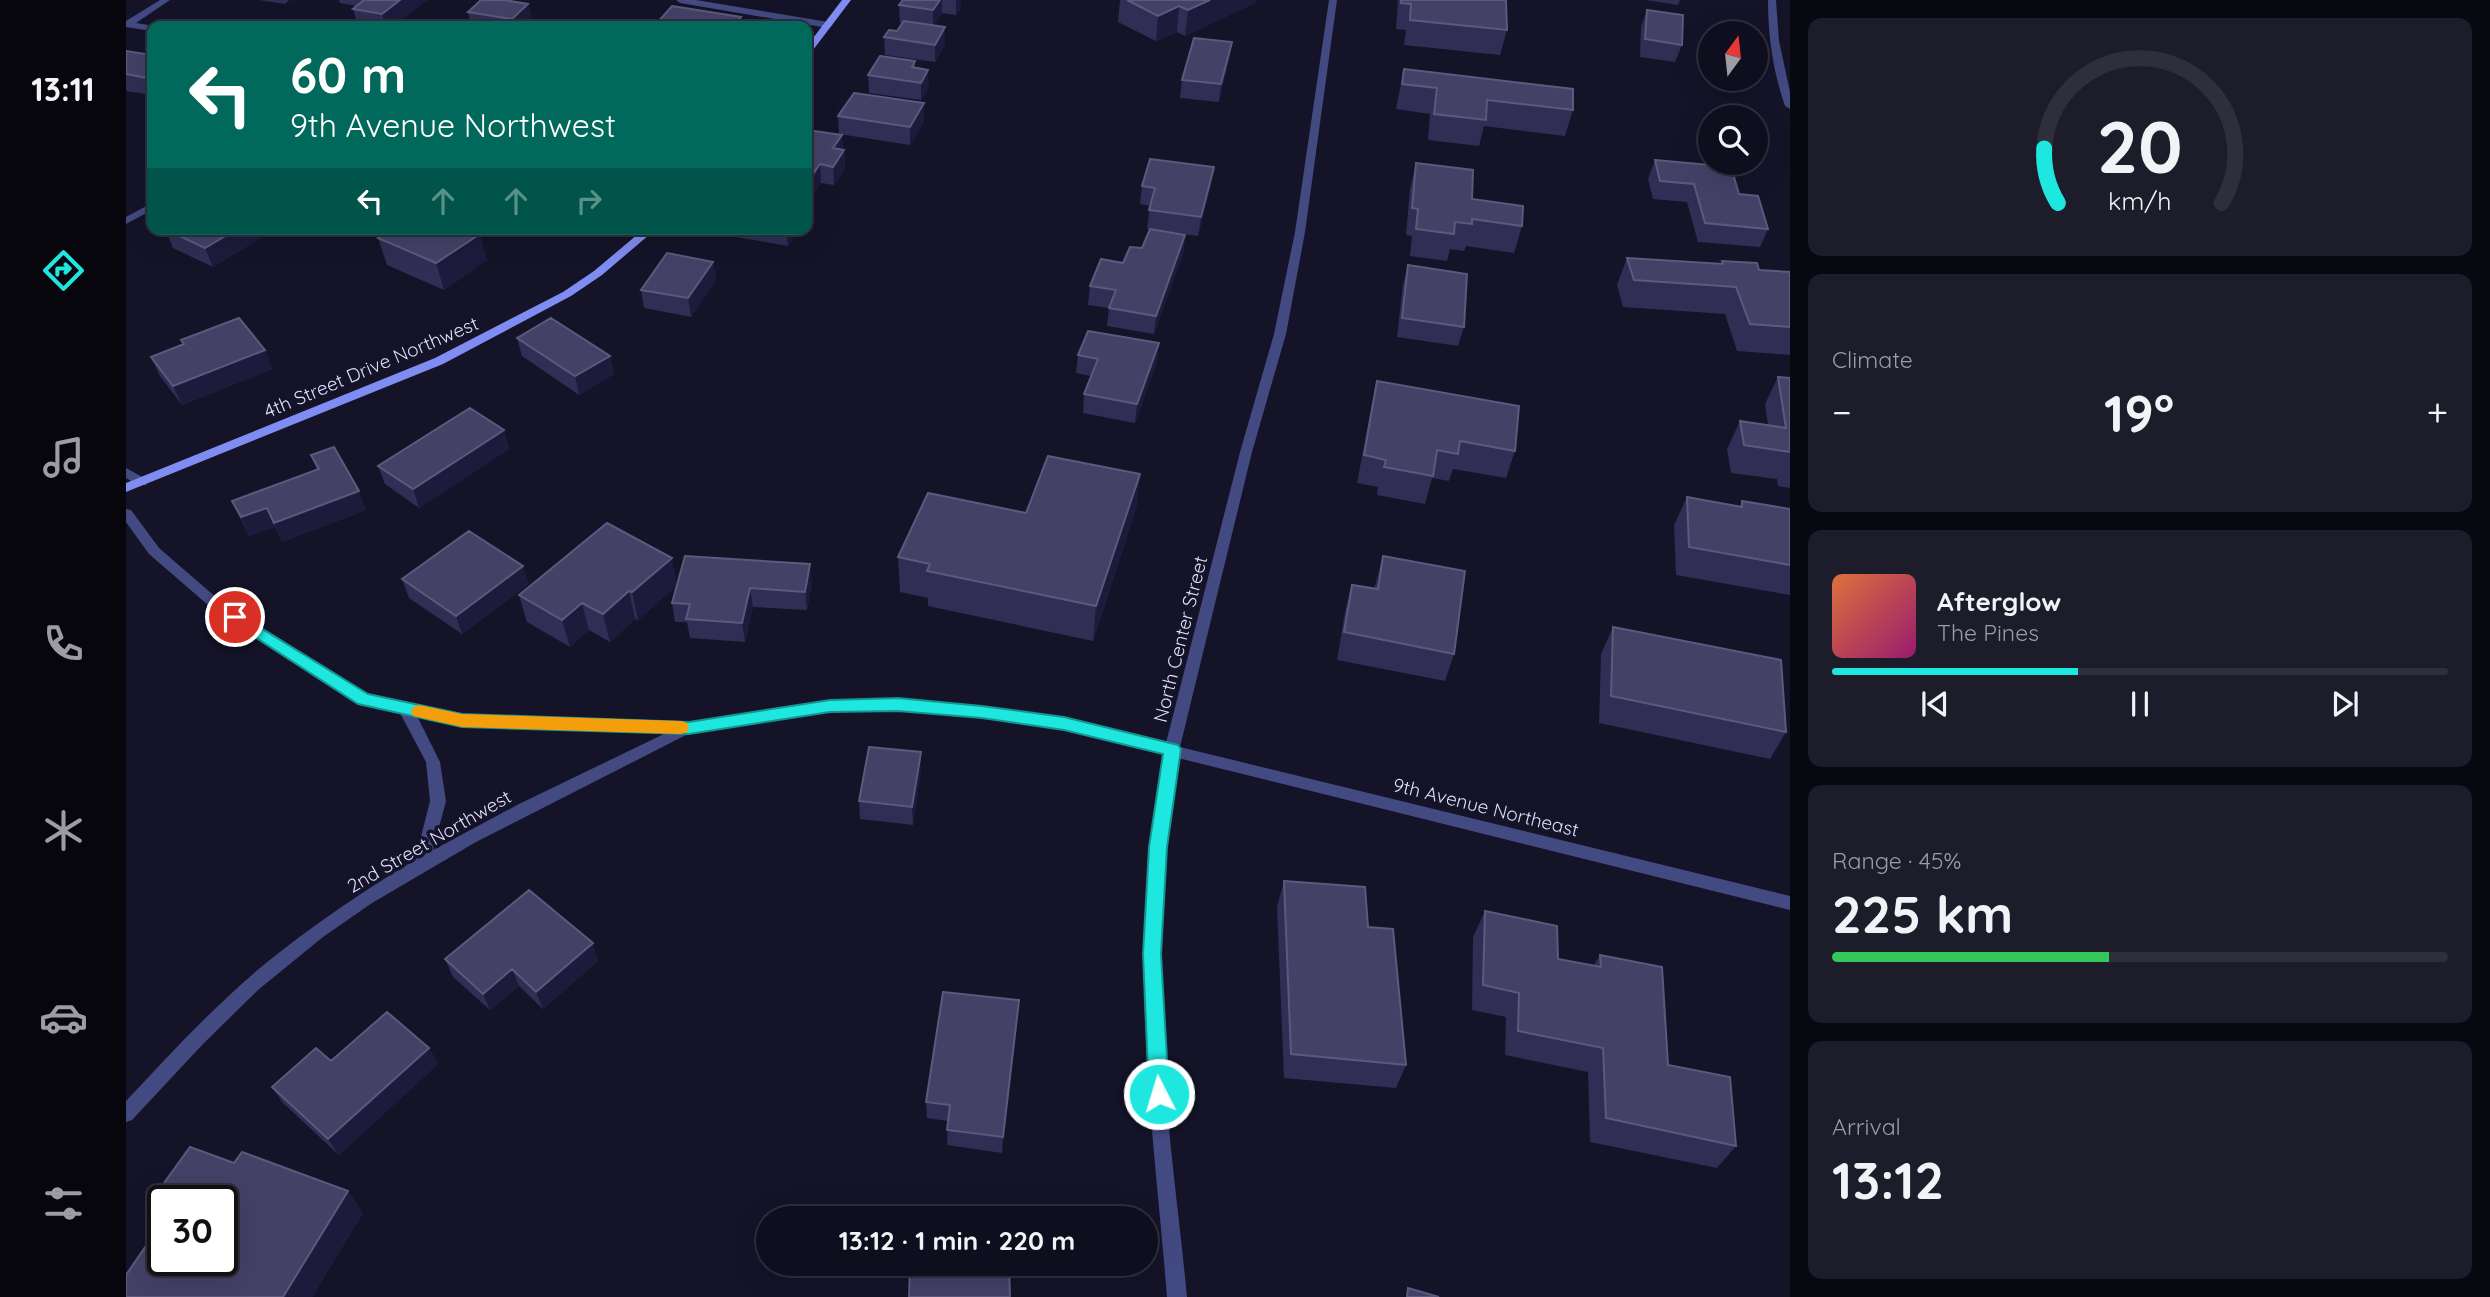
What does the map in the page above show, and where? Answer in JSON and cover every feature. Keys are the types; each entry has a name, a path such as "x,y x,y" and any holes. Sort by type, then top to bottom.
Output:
{"main road":[{"path":"812,45 847,0"},
{"name":"4th Street Drive Northwest","path":"126,488 450,356 566,294 598,273 644,235"}],"street":[{"path":"127,24 166,0"},
{"path":"680,0 810,21"},
{"name":"North Center Street","path":"1177,1297 1154,1043 1152,954 1158,847 1172,749 1246,452 1280,334 1300,232 1333,0"},
{"path":"1772,0 1772,42 1790,106"},
{"path":"812,21 828,24"},
{"path":"127,24 147,28"},
{"path":"126,220 147,209"},
{"path":"126,472 142,482"},
{"path":"126,513 154,551 213,602 363,700 462,720 689,728"},
{"name":"9th Avenue Northeast","path":"689,728 830,706 898,705 982,712 1064,724 1790,903"},
{"path":"405,708 433,761 438,801 422,865"},
{"name":"2nd Street Northwest","path":"126,1114 195,1038 274,967 355,907 422,865 577,783 689,728"}],"building":[{"path":"364,0 400,0 382,14 353,9"},
{"path":"481,0 528,4 512,19 468,12"},
{"path":"903,0 940,0 933,10 899,5"},
{"path":"1127,0 1210,0 1188,10 1179,6 1158,16"},
{"path":"1401,0 1506,0 1507,30 1410,20 1411,4 1401,3"},
{"path":"672,6 741,17 737,21 659,21"},
{"path":"1647,10 1683,15 1682,45 1645,39"},
{"path":"904,21 945,27 935,45 884,37 889,30 897,31"},
{"path":"1194,38 1232,42 1221,84 1182,80"},
{"path":"126,51 147,54 147,78 126,74"},
{"path":"880,56 915,61 912,67 928,70 921,83 868,75"},
{"path":"1404,69 1573,89 1573,110 1487,100 1486,120 1434,114 1437,88 1402,84"},
{"path":"854,93 924,103 910,127 838,116"},
{"path":"812,131 842,135 833,148 844,150 833,167 820,164 812,176"},
{"path":"1150,159 1214,167 1201,217 1149,210 1155,188 1142,186"},
{"path":"1655,160 1698,164 1698,175 1733,175 1739,194 1758,196 1768,229 1705,223 1694,184 1660,181"},
{"path":"1416,163 1473,170 1472,199 1523,206 1522,226 1472,219 1472,224 1455,222 1454,234 1416,229 1418,209 1412,208"},
{"path":"1150,229 1185,235 1156,316 1109,308 1116,290 1090,286 1101,259 1123,263 1130,247 1142,248"},
{"path":"178,235 227,235 205,248"},
{"path":"383,235 478,235 436,263 378,238"},
{"path":"667,253 713,262 688,298 641,290"},
{"path":"1627,258 1723,264 1722,261 1757,263 1759,270 1790,272 1790,327 1750,324 1736,287 1634,280"},
{"path":"1408,265 1467,274 1464,327 1402,318"},
{"path":"239,318 265,350 173,386 151,357 184,344 181,340"},
{"path":"551,318 610,356 575,376 517,338"},
{"path":"1088,331 1159,343 1137,404 1084,394 1098,359 1078,355"},
{"path":"1778,377 1790,378 1790,452 1744,445 1740,421 1786,428"},
{"path":"1377,381 1519,406 1515,451 1460,441 1458,454 1437,450 1433,476 1384,467 1386,460 1364,455"},
{"path":"470,408 504,430 413,489 378,466"},
{"path":"334,447 359,491 274,523 267,508 241,517 232,501 319,469 311,455"},
{"path":"1048,456 1140,474 1096,606 927,571 930,564 898,557 928,493 1026,513"},
{"path":"1687,497 1742,507 1742,501 1790,509 1790,565 1689,547"},
{"path":"607,523 672,558 603,614 582,603 562,620 519,595"},
{"path":"469,531 523,566 456,616 402,579"},
{"path":"685,556 810,564 805,592 750,588 742,623 686,619 690,604 672,603"},
{"path":"1383,556 1465,571 1454,654 1344,632 1352,585 1378,589"},
{"path":"1613,627 1781,660 1786,732 1611,696"},
{"path":"869,747 921,752 912,807 859,801"},
{"path":"1284,881 1365,887 1368,927 1393,929 1406,1065 1291,1054"},
{"path":"529,890 593,943 536,992 512,969 483,994 445,959"},
{"path":"1485,911 1557,926 1558,959 1601,967 1600,955 1662,967 1668,1065 1730,1077 1736,1146 1606,1118 1603,1048 1518,1031 1519,993 1483,985"},
{"path":"943,992 1019,1000 1003,1137 947,1130 950,1105 926,1102"},
{"path":"387,1012 429,1048 328,1139 272,1087 316,1048 331,1061"},
{"path":"190,1147 234,1163 242,1152 348,1191 283,1297 126,1297 126,1275 147,1244 147,1276 238,1276 238,1185 163,1185"},
{"path":"910,1276 1009,1276 1010,1297 909,1297"},
{"path":"1408,1288 1439,1297 1407,1297"}],"slow traffic":[{"path":"419,711 462,720 681,728"}],"route":[{"path":"235,617 363,700 462,720 689,728 830,706 898,705 982,712 1064,724 1172,749 1158,847 1152,954 1154,1043 1159,1094"}]}
